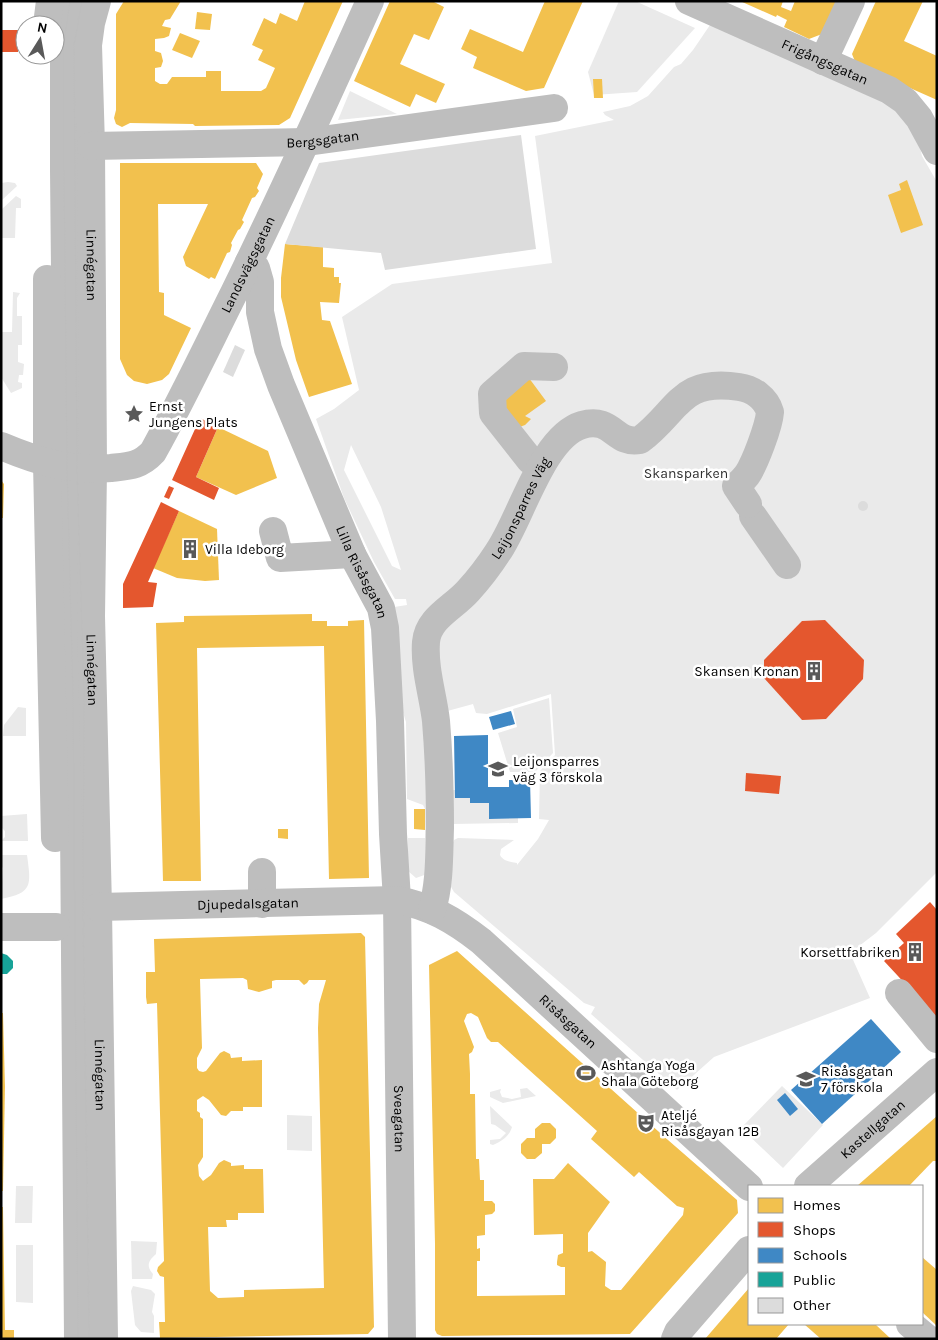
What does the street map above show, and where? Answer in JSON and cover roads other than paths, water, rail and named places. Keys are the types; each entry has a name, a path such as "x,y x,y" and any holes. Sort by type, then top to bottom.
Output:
{"street":[{"path":"48,15 50,1"},
{"path":"70,1 64,44 71,467 78,1339"},
{"path":"82,1 74,45 71,467 84,692 83,914 89,1339"},
{"name":"Linnégatan","path":"66,1339 63,1144 56,927 71,467 91,146 88,45 97,1"},
{"name":"Landsvägsgatan","path":"71,467 137,464 153,452 181,401 249,262 313,157 370,1"},
{"name":"Frigångsgatan","path":"689,1 889,90 905,100 937,151"},
{"path":"823,61 851,1"},
{"name":"Linnégatan","path":"48,65 71,467 91,616 98,908 104,1339"},
{"name":"Bergsgatan","path":"91,146 313,157 554,108"},
{"name":"Lilla Risåsgatan","path":"249,262 256,268 260,282 260,312 268,348 281,385 352,554 381,608 385,628 397,900"},
{"path":"541,466 530,460 493,413 492,394 524,366 554,367"},
{"name":"Leijonsparres Väg","path":"432,910 439,875 440,791 436,721 426,658 428,633 436,620 468,592 498,553 541,466 550,450 563,436 579,426 592,423 612,429 620,437 628,441 640,440 678,401 696,389 723,385 744,388 763,399 770,412 752,465 747,475 736,486 787,564"},
{"path":"1,446 71,467"},
{"path":"273,531 280,558 352,554"},
{"path":"262,872 262,904"},
{"name":"Risåsgatan","path":"397,900 418,904 432,910 463,927 481,941 748,1186"},
{"name":"Djupedalsgatan","path":"98,908 397,900"},
{"name":"Sveagatan","path":"397,900 402,1339"},
{"path":"1,927 56,927"},
{"path":"899,993 937,1039"},
{"name":"Kastellgatan","path":"809,1185 937,1072"},
{"path":"675,1339 678,1332 748,1251"},
{"path":"911,1325 928,1339"}],"tram line":[{"path":"70,1 64,43 64,170 67,467 73,696 78,1339"},
{"path":"82,1 74,45 77,469 84,692 83,914 89,1339"}],"place":[{"name":"Ernst Jungens Plats","path":"134,414"},
{"name":"Villa Ideborg","path":"190,549"},
{"name":"Skansen Kronan","path":"814,671"},
{"name":"Leijonsparres väg 3 förskola","path":"498,769"},
{"name":"Korsettfabriken","path":"915,952"},
{"name":"Ashtanga Yoga Shala Göteborg","path":"586,1073"},
{"name":"Risåsgatan 7 förskola","path":"806,1079"},
{"name":"Ateljé Risåsgayan 12B","path":"646,1123"}],"park label":[{"name":"Skansparken","path":"686,473"}]}
